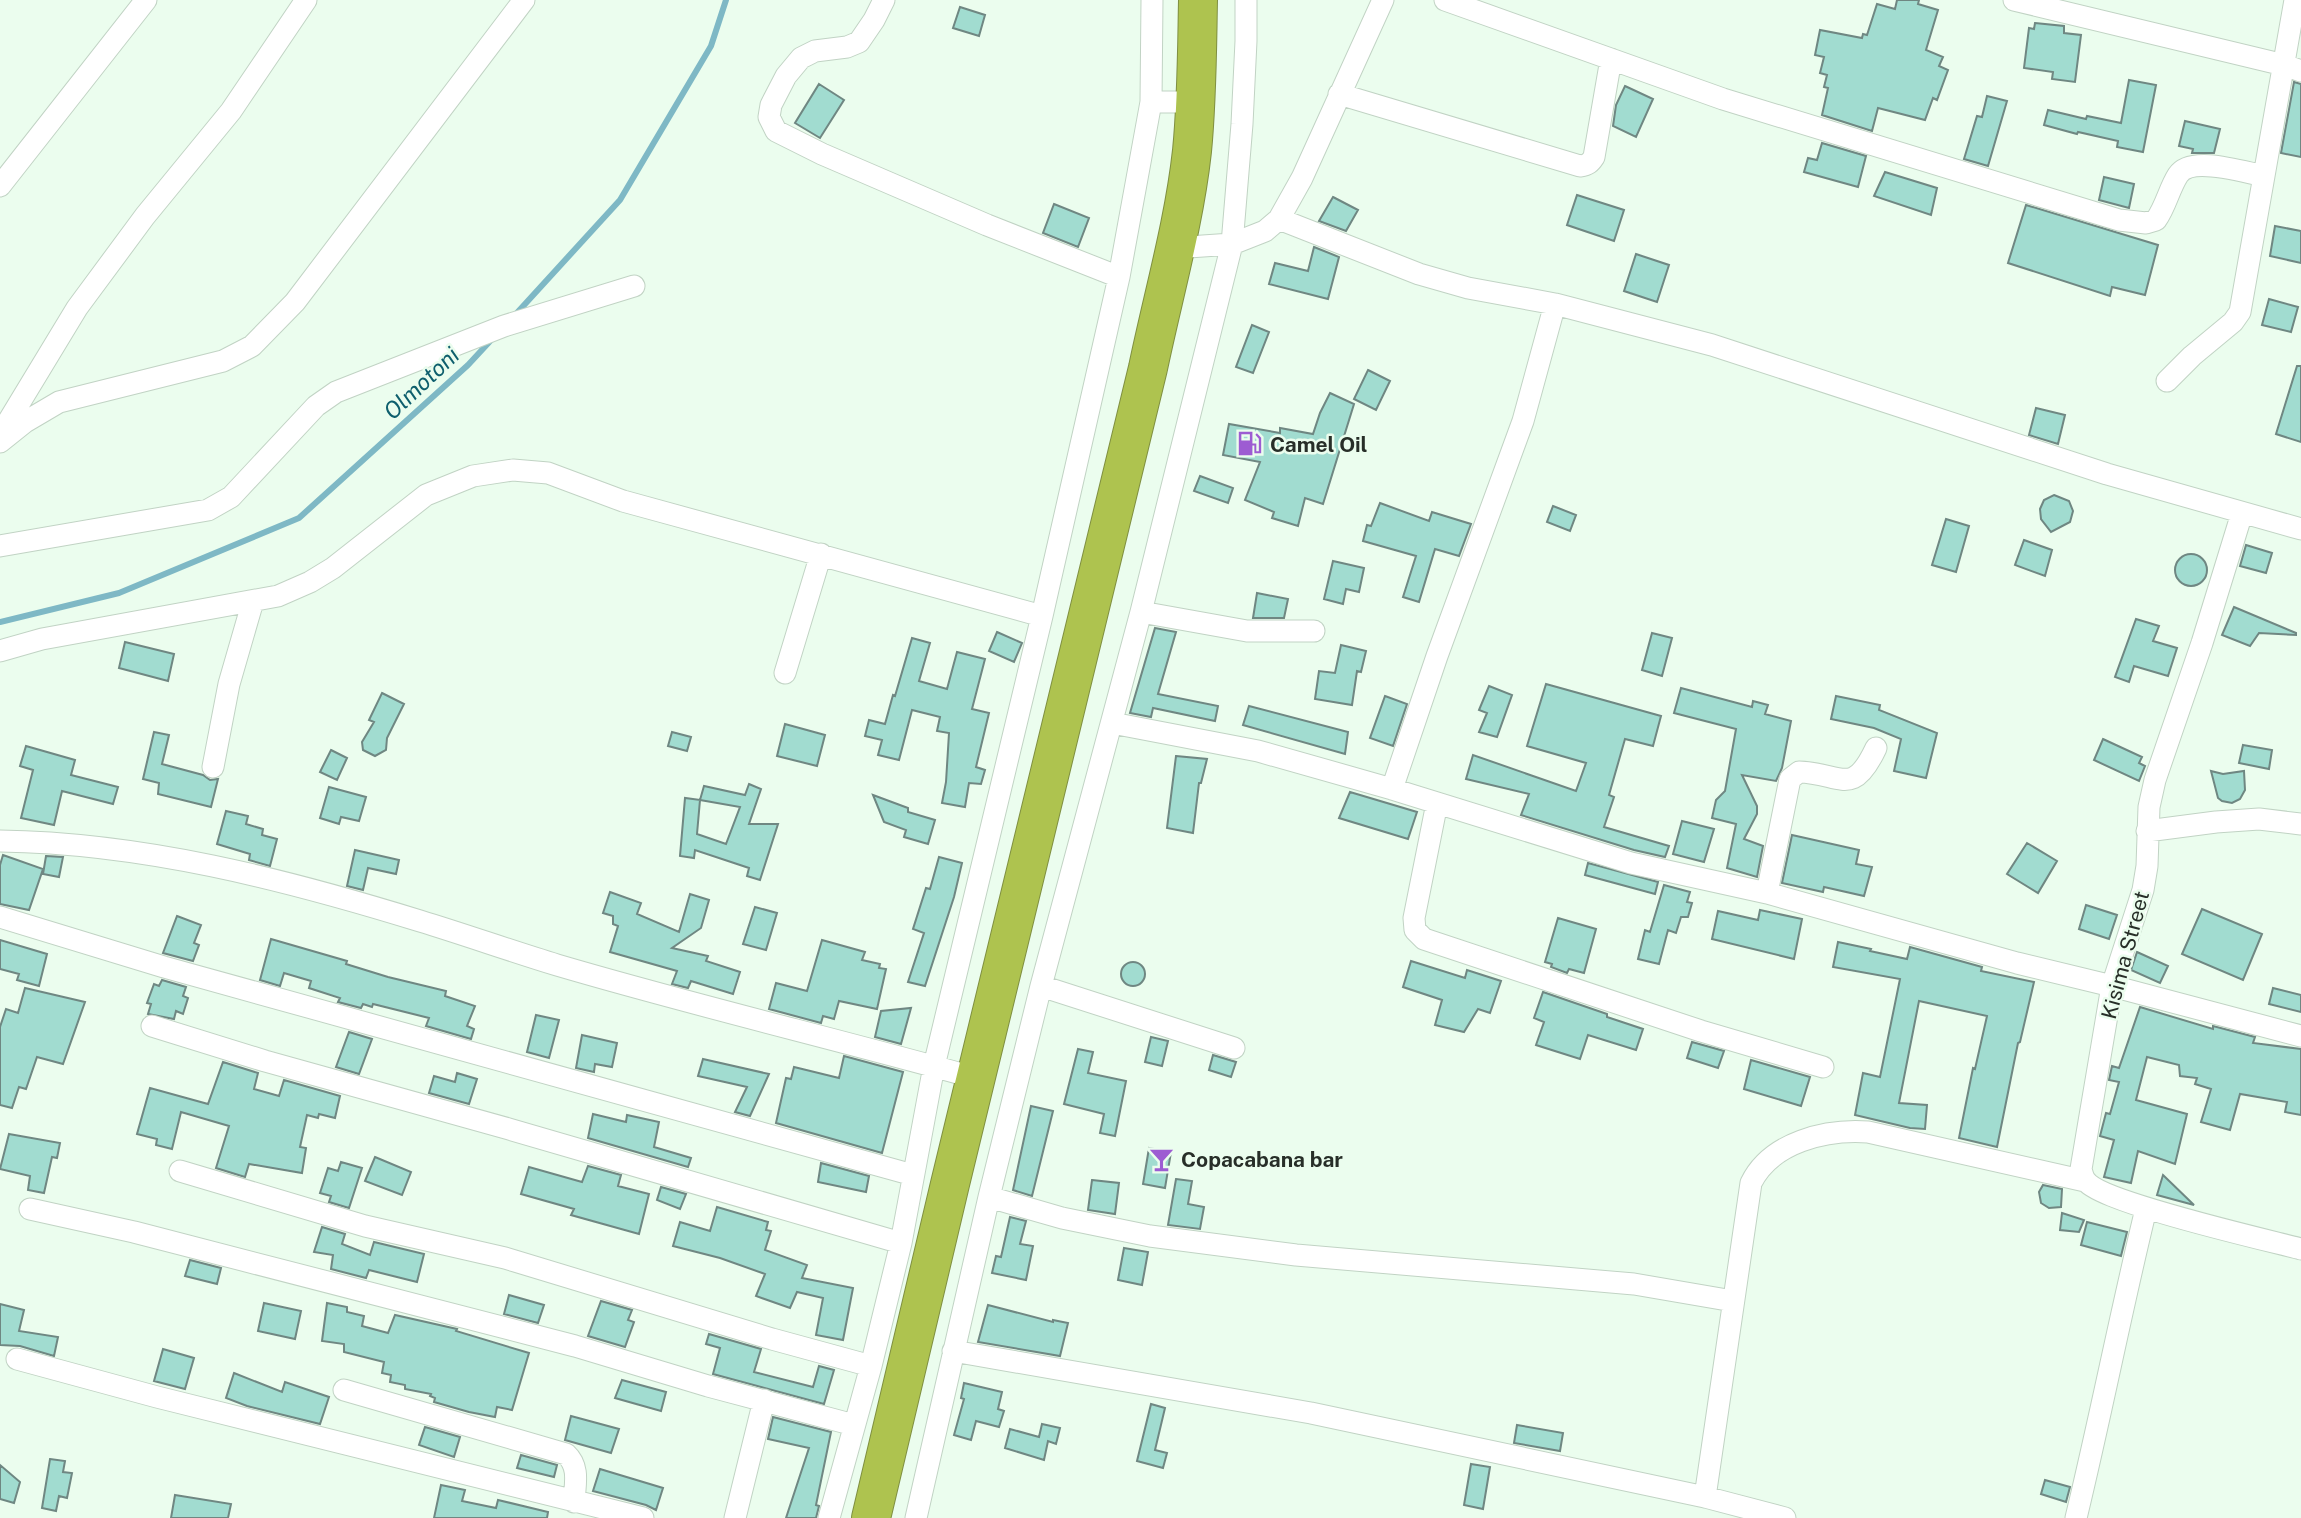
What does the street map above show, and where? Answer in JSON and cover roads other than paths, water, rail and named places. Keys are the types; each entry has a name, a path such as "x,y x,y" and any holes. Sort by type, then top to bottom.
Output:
{"highway":[{"path":"872,1518 1148,368 1174,248 1192,153 1198,0"}],"street":[{"path":"0,186 146,0"},
{"path":"0,435 77,308 145,216 231,111 306,0"},
{"path":"0,443 25,422 59,402 223,361 252,346 295,302 524,0"},
{"path":"884,0 859,42 847,47 816,51 801,58 786,76 771,105 769,117 776,131 822,154 987,225 1119,277"},
{"path":"829,1518 871,1366 901,1243 934,1066 1042,616 1119,277 1151,102 1152,0"},
{"path":"916,1518 989,1197 1041,986 1141,612 1231,244 1242,124 1246,0"},
{"path":"1174,248 1231,244 1265,231 1279,219 1302,178 1383,0"},
{"path":"1444,0 1723,99 2119,220 2147,223 2156,220 2179,173 2188,166 2200,164 2264,176"},
{"path":"2014,0 2293,68"},
{"path":"2167,381 2233,322 2240,312 2264,176 2293,68 2295,0"},
{"path":"1339,94 1580,166 1590,163 1594,157 1611,59"},
{"path":"1151,102 1196,102"},
{"path":"1279,219 1419,274 1468,288 1555,304 1713,345 2082,466 2301,529"},
{"path":"0,546 208,510 230,497 316,406 336,392 505,326 634,286"},
{"path":"1392,789 1437,656 1523,421 1555,304"},
{"path":"0,651 42,639 278,596 333,568 426,495 473,476 513,470 548,473 623,501 1042,616"},
{"name":"Kisima Street","path":"2085,1181 2081,1169 2082,1159 2112,986 2143,890 2147,866 2149,807 2155,780 2202,643 2242,513"},
{"path":"785,673 821,554"},
{"path":"213,767 229,684 253,601"},
{"path":"1141,612 1247,631 1314,631"},
{"path":"1112,723 1258,751 1392,789 1631,863 1767,893 2017,963 2301,1036"},
{"path":"1767,893 1790,779 1799,772 1839,780 1855,777 1867,767 1876,748"},
{"path":"1437,803 1414,918 1415,930 1424,939 1701,1031 1823,1067"},
{"path":"2147,831 2259,818 2301,824"},
{"path":"991,831 1033,840"},
{"path":"0,841 70,844 134,851 305,888 665,997 976,1078"},
{"path":"0,917 164,967 913,1175"},
{"path":"1041,986 1234,1048"},
{"path":"152,1026 265,1061 901,1243"},
{"path":"1704,1497 1751,1183 1757,1171 1785,1148 1818,1136 1846,1130 1868,1132 2085,1181 2098,1190 2146,1209 2301,1250"},
{"path":"180,1171 365,1226 505,1258 772,1339 871,1366"},
{"path":"989,1197 1062,1218 1150,1236 1296,1255 1634,1284 1733,1301"},
{"path":"30,1209 134,1232 575,1346 854,1425"},
{"path":"2076,1518 2146,1209"},
{"path":"953,1351 1311,1413 1704,1497 1785,1518"},
{"path":"18,1359 157,1397 643,1518"},
{"path":"344,1390 566,1454 573,1461 576,1471 574,1502"},
{"path":"735,1518 764,1400"}],"waterway":[{"name":"Olmotoni","path":"515,315 620,200 711,46 726,0"},
{"name":"Olmotoni","path":"0,622 119,593 299,518 468,365 493,338"}],"place":[{"name":"Camel Oil","path":"1250,444"},
{"name":"Copacabana bar","path":"1161,1159"}]}
